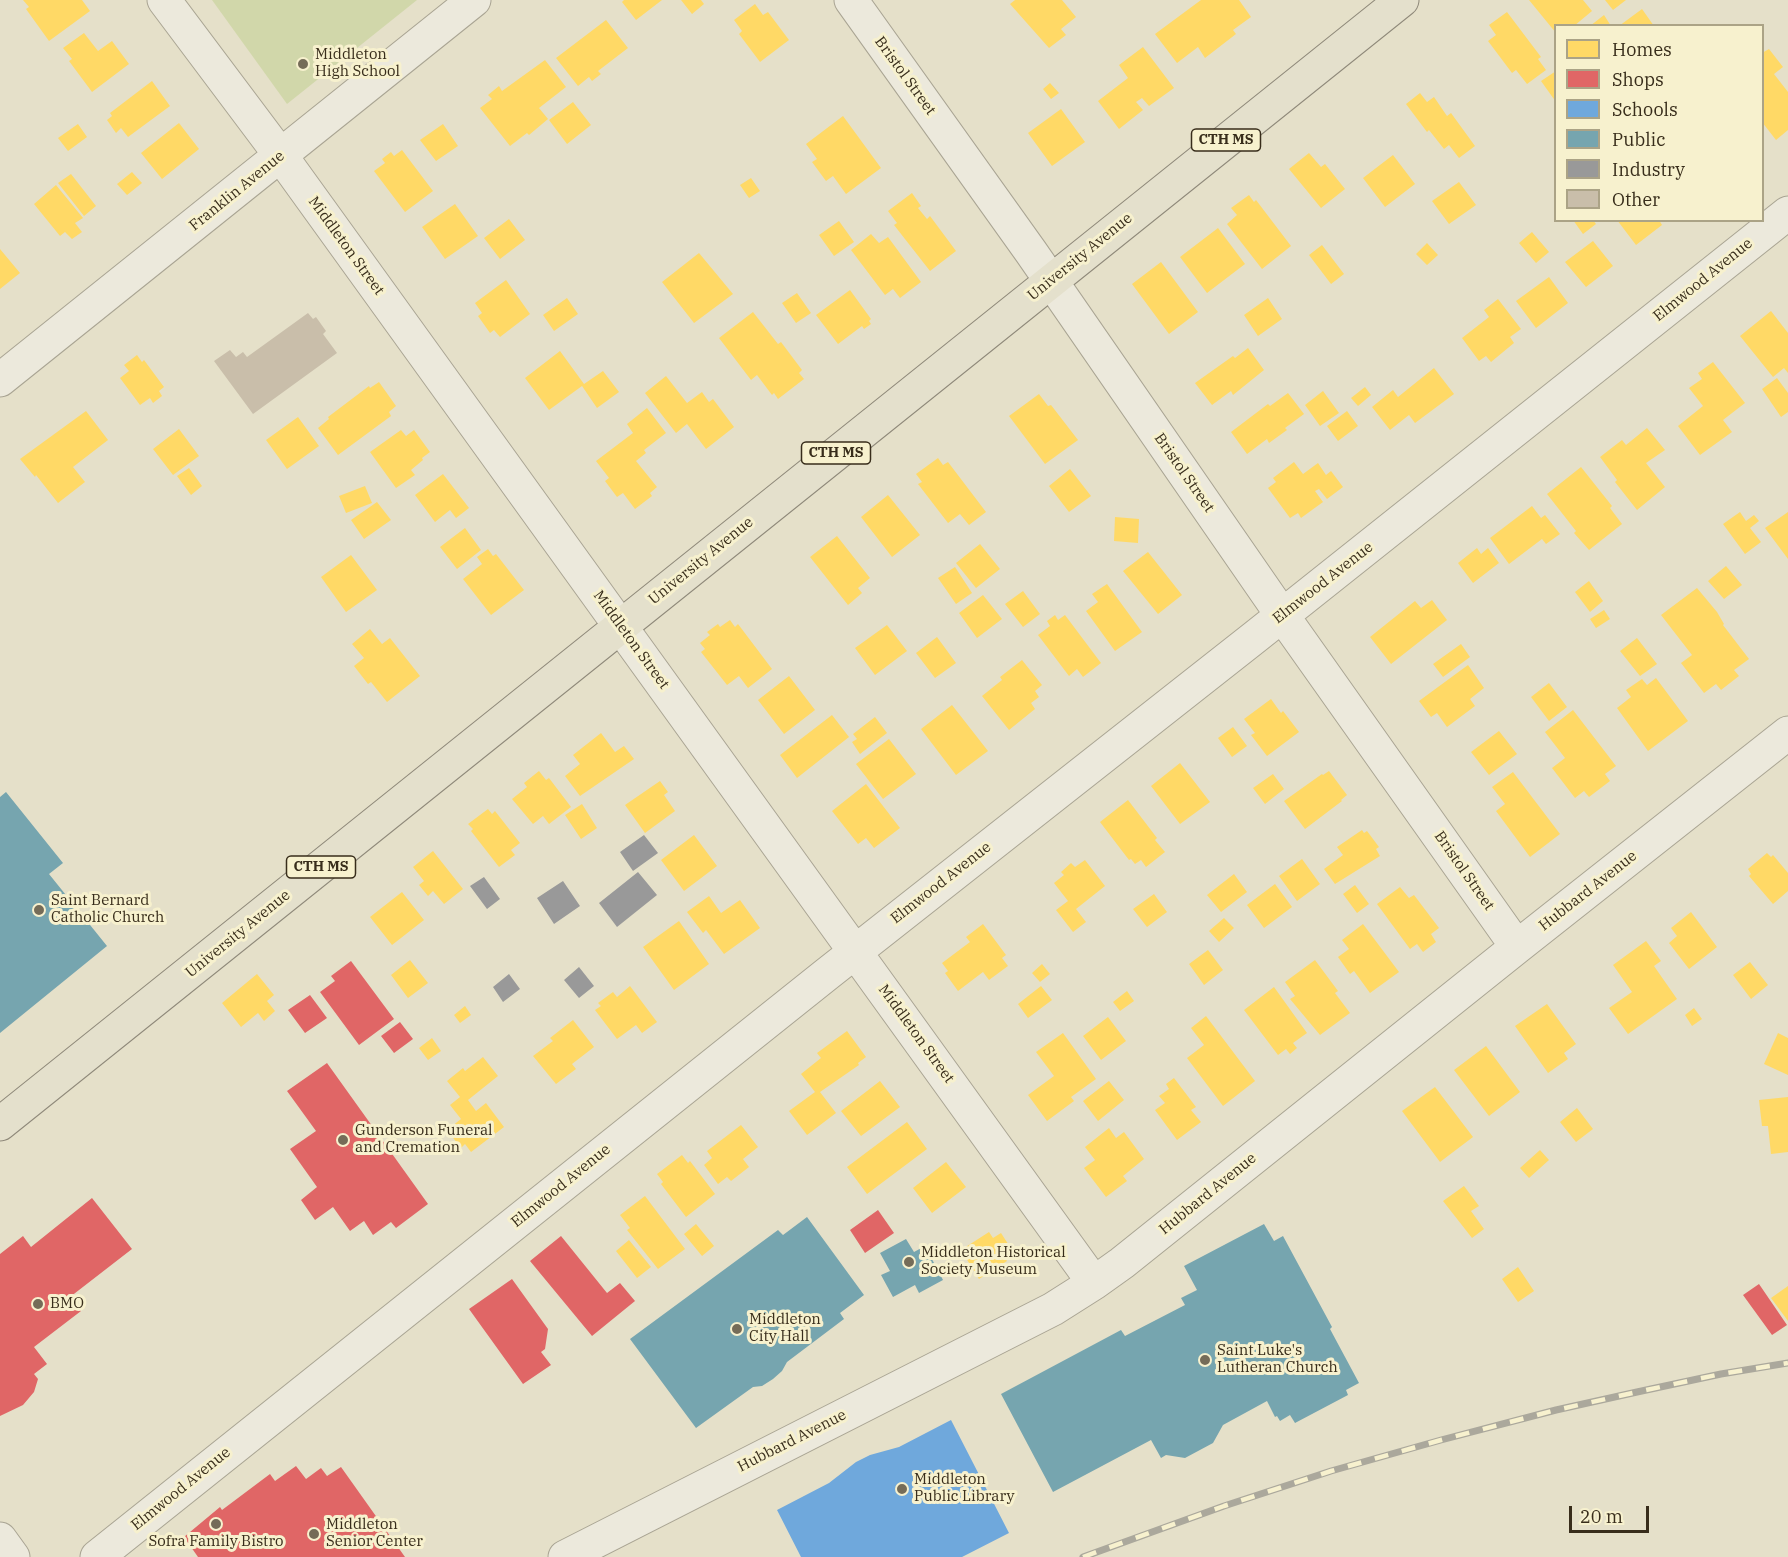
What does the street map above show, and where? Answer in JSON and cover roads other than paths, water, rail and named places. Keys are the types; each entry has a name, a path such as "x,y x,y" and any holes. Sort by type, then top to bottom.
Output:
{"main road":[{"name":"University Avenue","path":"0,1124 1402,0"}],"street":[{"name":"Middleton Street","path":"164,0 281,156 621,625 1094,1283"},
{"name":"Franklin Avenue","path":"0,380 474,0"},
{"name":"Bristol Street","path":"851,0 1517,946"},
{"name":"Elmwood Avenue","path":"97,1557 856,951 1788,213"},
{"name":"Hubbard Avenue","path":"565,1557 1053,1309 1094,1283 1132,1256 1517,946 1788,734"},
{"path":"0,1539 13,1557"}],"railway":[{"path":"1083,1557 1224,1506 1331,1471 1441,1440 1637,1392 1721,1374 1788,1363"}],"place":[{"name":"Middleton High School","path":"303,64"},
{"name":"Saint Bernard Catholic Church","path":"39,910"},
{"name":"Gunderson Funeral and Cremation","path":"343,1140"},
{"name":"Middleton Historical Society Museum","path":"909,1262"},
{"name":"BMO","path":"38,1304"},
{"name":"Middleton City Hall","path":"737,1329"},
{"name":"Saint Luke's Lutheran Church","path":"1205,1360"},
{"name":"Middleton Public Library","path":"902,1489"},
{"name":"Sofra Family Bistro","path":"216,1524"},
{"name":"Middleton Senior Center","path":"314,1534"}]}
